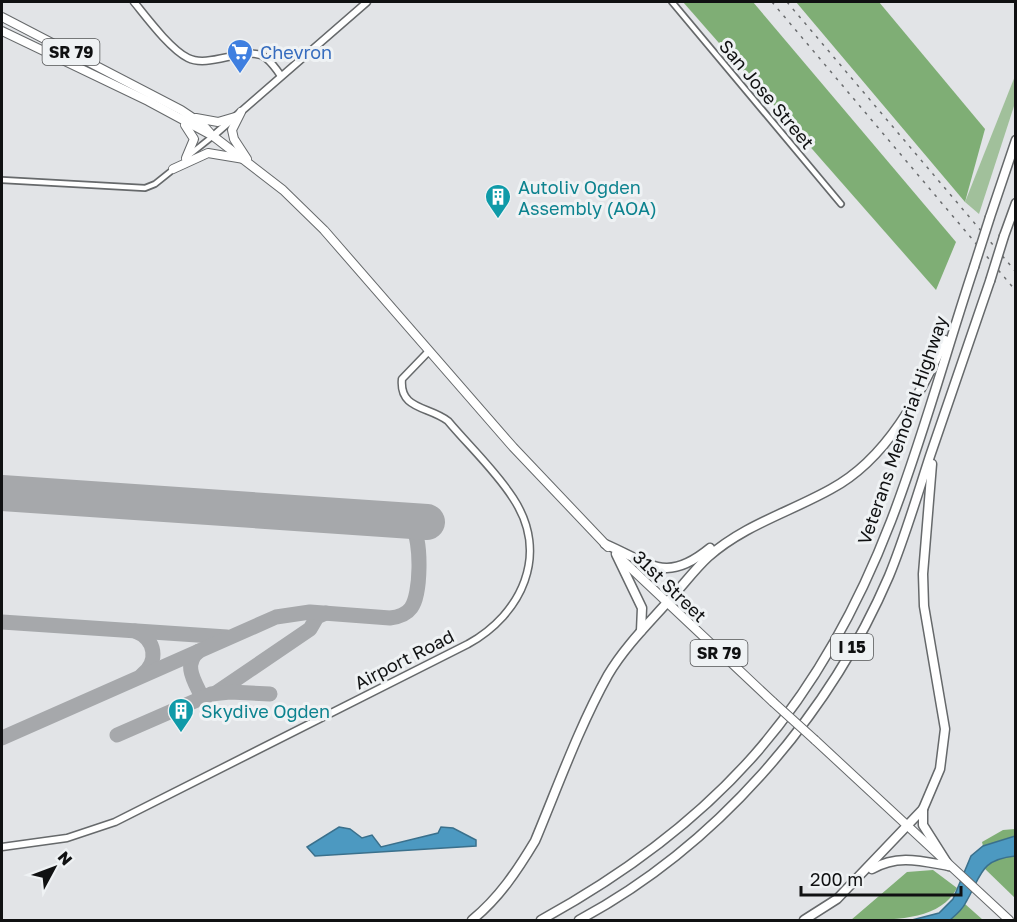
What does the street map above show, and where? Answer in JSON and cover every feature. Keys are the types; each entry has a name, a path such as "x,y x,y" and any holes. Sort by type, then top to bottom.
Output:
{"highway":[{"name":"Veterans Memorial Highway","path":"541,921 626,870 683,825 738,774 792,712 814,680 862,590 892,520 1016,140"},
{"name":"Veterans Memorial Highway","path":"579,921 627,891 706,830 773,761 804,723 832,682 864,627 889,576 1016,203"},
{"path":"605,544 650,565 672,570 689,564 732,533 747,529 834,488 871,457 901,422 924,386 962,304"},
{"path":"804,921 837,899 863,874 923,809 934,789 944,750 945,729 924,606 923,574 934,445"},
{"path":"472,921 512,880 535,841 594,702 609,673 641,632 707,558 747,529"},
{"path":"616,554 642,608 641,632"},
{"path":"923,809 923,825 949,866"},
{"path":"863,874 886,861 908,858 949,866"}],"main road":[{"name":"SR 79","path":"2,17 193,117 213,136 247,161"},
{"name":"SR 79","path":"2,31 148,101 213,136"},
{"path":"193,117 218,122 238,115"},
{"path":"238,115 232,130 234,139 247,161"},
{"path":"182,121 194,138 186,158"},
{"path":"173,169 208,153 247,161"},
{"name":"31st Street","path":"247,161 305,210 528,463 605,544 666,604 1009,921"}],"street":[{"path":"134,2 189,59 214,60 254,54 267,58 281,76"},
{"path":"2,180 145,188 155,184 367,2"},
{"name":"San Jose Street","path":"672,2 841,204"},
{"name":"Airport Road","path":"2,847 67,838 115,822 468,644 500,622 511,609 521,591 527,573 530,553 527,529 513,497 448,421 438,414 410,404 404,397 402,379 429,351"}],"green space":[{"path":"683,2 753,2 956,242 936,290"},
{"path":"796,2 879,2 985,129 965,202"},
{"path":"1015,76 1015,103 979,214 965,202"},
{"path":"1015,829 1015,836 983,846 982,842 1003,830"},
{"path":"1015,856 1015,898 983,867 999,858"},
{"path":"933,870 957,888 949,899 938,907 912,917 851,920 907,872"},
{"path":"965,904 983,920 950,920"}],"water":[{"path":"339,827 350,829 362,838 372,835 381,847 438,833 441,827 453,828 476,840 476,846 315,856 307,847"},
{"path":"1015,836 1015,856 994,861 988,865 963,907 950,920 912,920 939,913 953,899 971,856 983,846"}],"taxiway":[{"path":"2,738 276,617 310,612 390,618 405,614 411,608 417,592 419,555 412,527 395,519"},
{"path":"216,693 310,629 317,617 326,613"},
{"path":"2,622 227,637"},
{"path":"135,631 147,639 153,651 151,664 142,675"},
{"path":"199,651 194,656 191,667 193,679 202,697"},
{"path":"117,735 211,694 230,692 270,694"}],"runway":[{"path":"2,493 427,522"}],"railway":[{"path":"772,2 1016,291"},
{"path":"787,2 1016,272"}],"place":[{"name":"Chevron","path":"240,75"},
{"name":"Autoliv Ogden Assembly (AOA)","path":"498,220"},
{"name":"Skydive Ogden","path":"181,734"}]}
